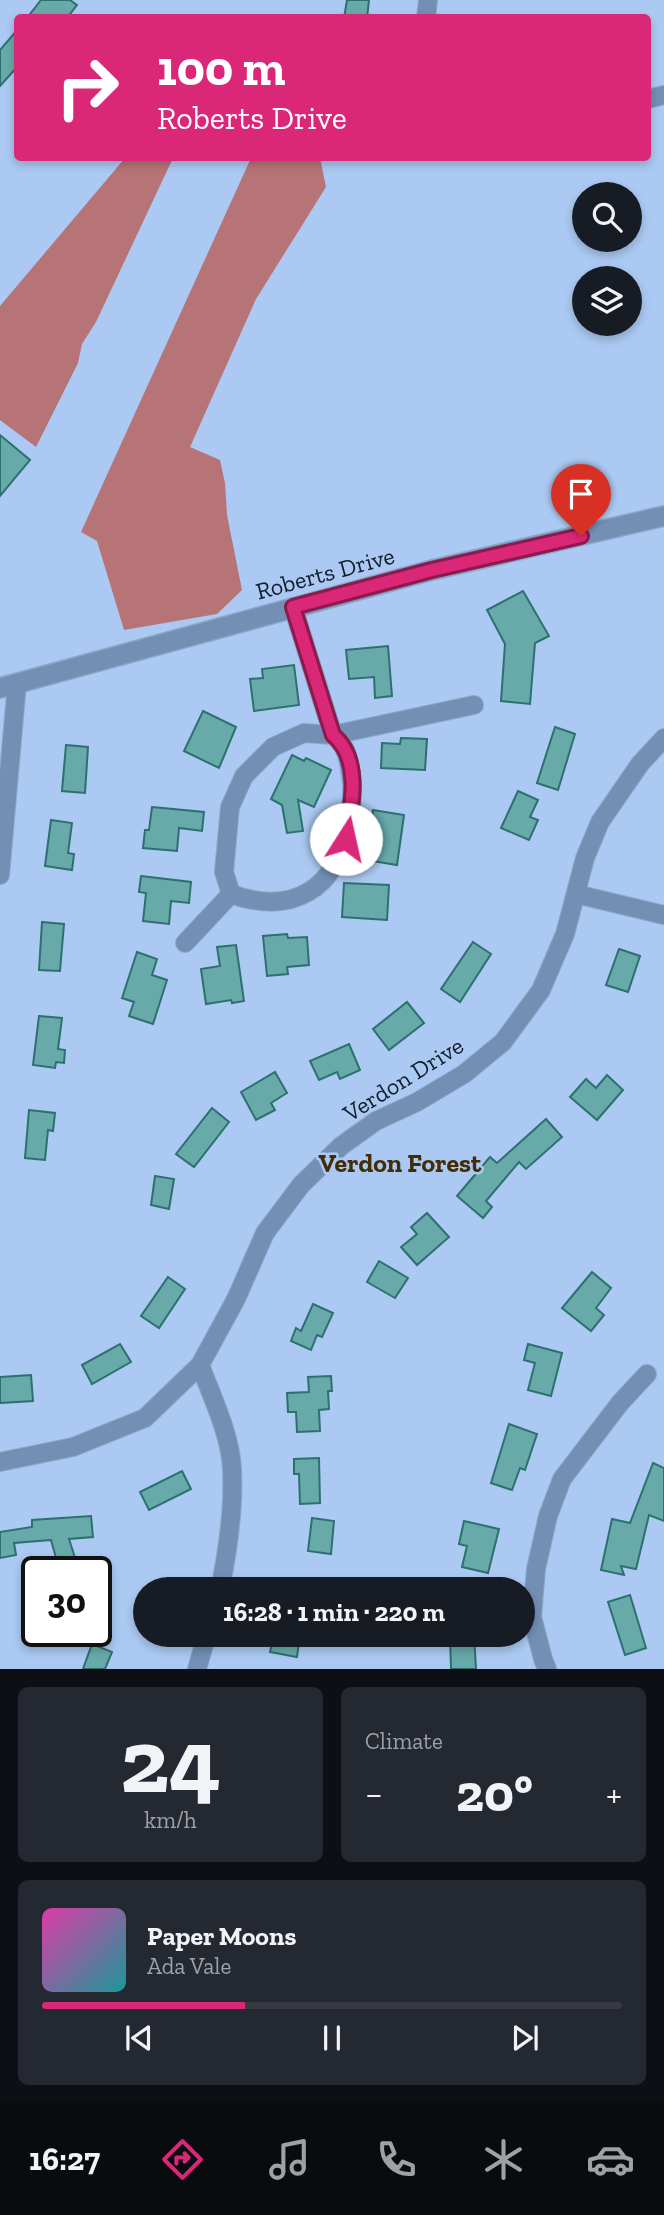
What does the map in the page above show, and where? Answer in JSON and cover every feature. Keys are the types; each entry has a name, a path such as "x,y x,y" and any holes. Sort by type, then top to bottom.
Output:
{"street":[{"name":"Roberts Drive","path":"8,685 432,570 664,516"},
{"path":"293,607 333,735 344,744 346,752 353,797 346,839 335,867 317,887 298,898 277,902 249,901 232,894 224,872 230,807 244,775 273,747 304,733 333,735 474,705"},
{"path":"0,875 8,685"},
{"name":"Verdon Drive","path":"0,1462 73,1447 145,1418 200,1366 236,1299 265,1233 301,1185 341,1146 376,1121 417,1102 464,1074 503,1042 522,1020 541,990 565,934 585,858 600,822 640,764 664,738"},
{"path":"186,943 232,894"},
{"path":"576,894 664,915"},
{"path":"200,1366 220,1418 232,1468 229,1545 222,1577"},
{"path":"548,1669 542,1659 532,1617 536,1569 548,1516 562,1479 620,1403 647,1374"},
{"path":"197,1669 203,1647"}],"shaded area":[{"path":"122,161 172,161 96,322 82,344 78,363 36,447 0,420 0,306"},
{"path":"250,161 321,161 326,187 256,299 190,447 220,460 227,515 242,590 217,614 124,630 97,541 81,532"}],"building":[{"path":"41,0 70,0 77,5 70,14 30,14"},
{"path":"347,0 369,0 367,14 345,14"},
{"path":"14,34 14,70 0,86 0,50"},
{"path":"0,435 30,460 0,496"},
{"path":"523,591 549,636 535,643 530,704 501,701 505,644 487,610"},
{"path":"388,646 392,696 375,698 374,677 349,679 346,650"},
{"path":"294,665 299,705 254,711 250,679 263,678 262,669"},
{"path":"203,711 236,727 219,768 184,751"},
{"path":"555,727 575,734 558,790 537,783"},
{"path":"401,738 427,739 425,770 381,768 382,743 400,744"},
{"path":"66,745 88,747 85,793 62,791"},
{"path":"292,755 304,761 306,758 331,770 314,807 298,800 303,831 287,833 282,805 271,799"},
{"path":"518,791 538,800 530,817 538,820 529,840 501,828"},
{"path":"152,807 204,812 202,831 179,828 177,851 143,848"},
{"path":"373,810 404,815 397,865 366,860"},
{"path":"51,820 72,823 68,853 74,854 72,870 45,866"},
{"path":"141,876 191,882 189,903 171,901 169,924 143,921 146,893 139,892"},
{"path":"344,883 389,885 387,920 342,917"},
{"path":"42,922 64,924 60,971 39,970"},
{"path":"287,934 288,938 307,937 309,965 287,967 288,974 267,976 263,936"},
{"path":"473,942 491,954 460,1002 441,989"},
{"path":"236,945 244,1001 206,1004 201,969 220,966 217,947"},
{"path":"619,949 640,956 628,992 606,985"},
{"path":"137,952 157,959 152,975 167,980 153,1024 129,1016 134,1002 122,998"},
{"path":"407,1002 424,1023 389,1050 373,1029"},
{"path":"39,1016 62,1018 58,1049 65,1050 64,1063 56,1062 55,1068 33,1065"},
{"path":"349,1044 360,1070 340,1079 337,1072 319,1080 310,1061"},
{"path":"275,1072 287,1093 271,1103 275,1110 256,1120 241,1092"},
{"path":"607,1075 623,1090 597,1120 570,1097 586,1079 596,1088"},
{"path":"212,1108 229,1122 194,1167 176,1154"},
{"path":"29,1110 55,1113 53,1131 48,1130 45,1160 25,1158"},
{"path":"546,1119 562,1137 526,1169 519,1162 486,1201 492,1207 483,1218 457,1196 490,1157 497,1163"},
{"path":"155,1176 174,1179 169,1209 151,1205"},
{"path":"427,1213 449,1237 417,1265 401,1247 417,1234 411,1227"},
{"path":"379,1261 408,1278 395,1298 367,1282"},
{"path":"592,1272 611,1288 596,1308 604,1315 591,1331 562,1308"},
{"path":"168,1277 185,1289 159,1328 141,1316"},
{"path":"313,1304 333,1313 322,1337 317,1335 311,1350 291,1341 296,1328 301,1331"},
{"path":"120,1344 131,1362 92,1384 82,1365"},
{"path":"528,1344 562,1353 551,1396 528,1390 535,1363 524,1360"},
{"path":"31,1375 33,1401 0,1403 0,1377"},
{"path":"331,1376 329,1409 319,1410 320,1431 297,1432 296,1412 288,1412 287,1393 309,1392 308,1377"},
{"path":"509,1424 537,1434 525,1470 520,1468 512,1490 491,1483"},
{"path":"319,1458 320,1503 300,1504 299,1474 294,1474 294,1459"},
{"path":"653,1463 664,1468 664,1521 649,1515 636,1569 621,1566 624,1575 601,1570 612,1519 630,1523"},
{"path":"182,1471 191,1489 149,1510 140,1492"},
{"path":"91,1516 93,1537 69,1539 74,1556 56,1556 51,1540 14,1543 16,1555 0,1558 0,1532 32,1527 32,1520"},
{"path":"312,1518 334,1521 331,1554 308,1551"},
{"path":"464,1521 499,1529 488,1573 462,1567 467,1546 459,1544"},
{"path":"630,1595 646,1648 625,1655 608,1602"},
{"path":"91,1647 112,1652 105,1669 83,1669"},
{"path":"271,1647 298,1647 297,1657 270,1652"},
{"path":"450,1647 475,1647 476,1669 451,1669"}],"district":[{"name":"Verdon Forest","path":"400,1163"}],"route":[{"path":"346,839 353,797 349,760 344,744 333,735 293,607 432,570 581,536"}]}
